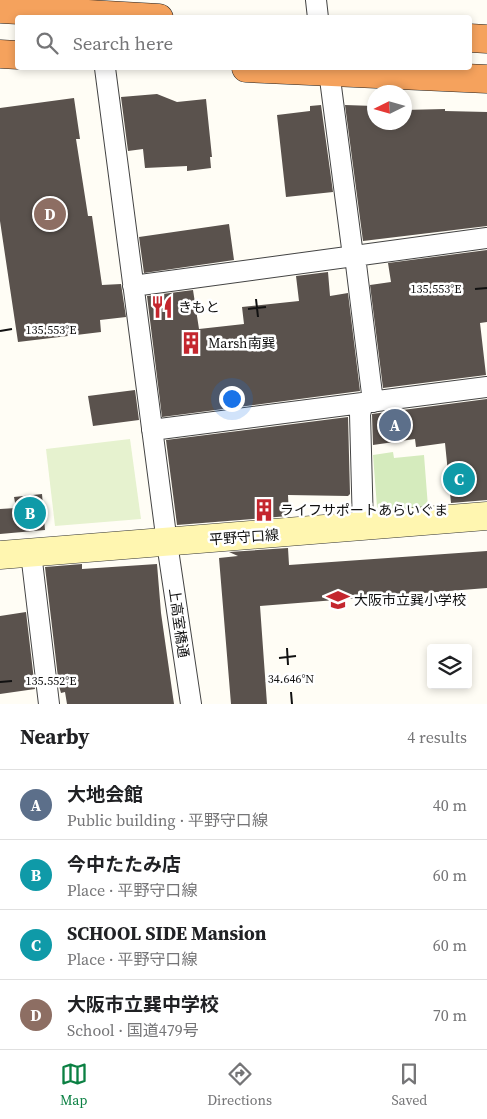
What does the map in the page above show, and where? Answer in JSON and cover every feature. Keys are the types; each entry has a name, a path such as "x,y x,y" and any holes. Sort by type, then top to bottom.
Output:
{"highway":[{"path":"0,8 95,10 135,15"},
{"path":"472,38 487,39"},
{"path":"0,54 15,55"},
{"path":"301,70 487,79"}],"main road":[{"name":"平野守口線","path":"0,555 487,516"}],"street":[{"path":"316,0 318,15"},
{"name":"上高室橋通","path":"105,70 167,543 191,704"},
{"path":"329,71 354,256 368,402 360,414 363,527"},
{"path":"133,286 487,238"},
{"path":"152,430 487,387"},
{"path":"31,553 49,704"}],"green space":[{"path":"130,439 141,519 55,526 46,449"},
{"path":"393,452 394,458 424,455 428,507 383,511 377,507 373,455"}],"building":[{"path":"157,94 177,102 206,99 212,157 210,157 211,168 187,171 187,166 145,168 143,149 128,151 121,97"},
{"path":"74,98 80,139 76,139 88,216 92,216 102,285 121,284 126,317 100,320 101,332 18,342 0,221 0,108"},
{"path":"321,105 333,192 286,197 277,115 310,111 310,106"},
{"path":"345,105 367,106 367,130 412,130 412,110 445,109 445,111 487,112 487,226 363,241"},
{"path":"229,224 234,260 144,273 139,237"},
{"path":"487,250 487,322 480,323 486,375 383,388 370,285 391,282 388,263"},
{"path":"328,272 330,296 348,293 360,391 162,417 147,296 193,290 199,329 244,324 242,307 299,301 296,276"},
{"path":"135,390 139,420 93,426 88,396"},
{"path":"487,399 487,500 451,503 445,443 416,447 415,439 373,445 372,414"},
{"path":"348,417 350,494 348,496 288,495 289,516 177,525 166,440"},
{"path":"42,494 45,530 0,534 0,509 16,508 14,497"},
{"path":"288,548 289,565 487,551 487,588 260,606 267,704 231,704 219,558 238,556 229,552"},
{"path":"82,564 82,569 157,564 161,613 174,704 67,704 65,692 61,693 59,686 45,567"},
{"path":"26,612 35,689 0,694 0,616"}],"place":[{"name":"大阪市立巽中学校","path":"50,214"},
{"name":"きもと","path":"162,307"},
{"name":"Marsh南巽","path":"191,343"},
{"name":"大地会館","path":"395,425"},
{"name":"SCHOOL SIDE Mansion","path":"459,479"},
{"name":"ライフサポートあらいぐま","path":"264,510"},
{"name":"今中たたみ店","path":"30,513"},
{"name":"大阪市立巽小学校","path":"338,600"}]}
